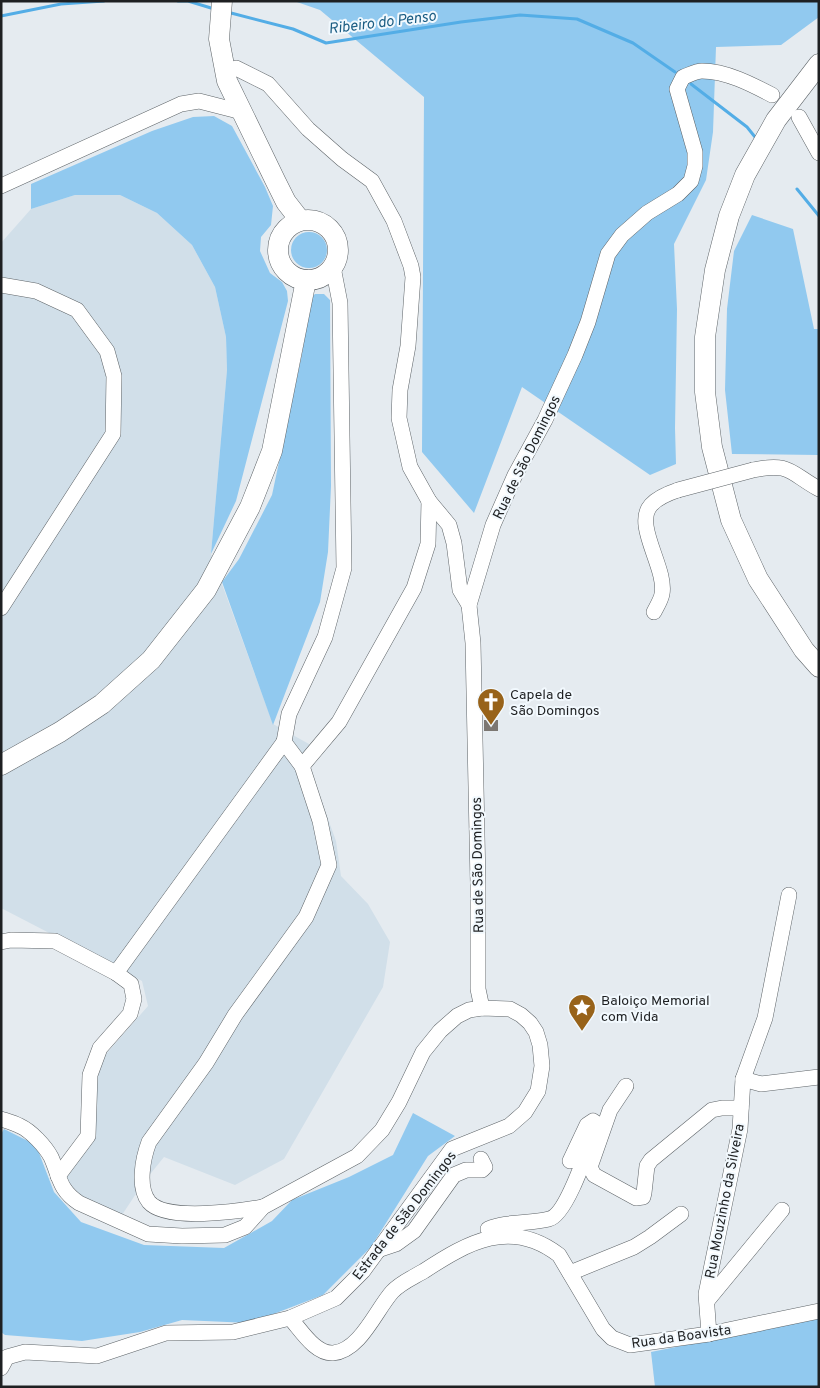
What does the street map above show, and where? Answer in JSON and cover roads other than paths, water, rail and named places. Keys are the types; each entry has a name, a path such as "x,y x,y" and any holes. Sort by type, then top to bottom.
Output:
{"main road":[{"path":"222,1 219,39 227,81 278,187 300,220"},
{"path":"819,64 776,120 745,175 729,216 714,270 705,337 705,374 712,447 731,520 758,580 804,650 819,668"},
{"path":"310,219 321,222 330,228 336,236 339,247 338,258 333,267 324,276 306,280 296,278 287,272 281,263 278,253 279,242 283,233 290,225 300,220 310,219"},
{"path":"1,765 60,732 102,704 151,660 206,590 250,507 272,451 306,280"}],"street":[{"path":"236,68 268,84 308,129 342,159 372,181 394,221 411,266 413,277 408,346 400,390 400,418 410,467 429,502 449,524 454,542 460,590 469,605"},
{"name":"Rua de São Domingos","path":"482,1008 478,989 478,883 473,643 469,605 493,525 515,475 545,420 585,330 608,254 622,235 648,213 678,194 691,181 695,166 695,152 677,89 684,77 700,71 722,74 748,83 772,95"},
{"path":"1,186 181,104 199,101 242,112"},
{"path":"798,117 819,153"},
{"path":"116,974 284,742 289,714 324,638 344,568 340,303 333,267"},
{"path":"1,285 36,291 77,310 107,351 114,376 113,434 1,608"},
{"path":"654,612 662,595 662,582 645,519 651,505 664,496 678,490 769,466 790,469 819,489"},
{"path":"302,766 339,722 414,588 428,544 429,502"},
{"path":"263,1207 236,1212 194,1214 164,1210 150,1203 145,1192 143,1183 144,1157 149,1142 206,1063 235,1015 306,917 329,865 320,821 302,766 284,742"},
{"name":"Rua Mouzinho da Silveira","path":"709,1334 706,1294 740,1129 743,1078 765,1018 789,895"},
{"path":"1,942 12,940 55,941 131,984 134,999 130,1014 100,1048 90,1075 88,1136 58,1176"},
{"name":"Estrada de São Domingos","path":"1,1119 21,1126 36,1139 50,1155 61,1185 69,1196 79,1203 148,1234 182,1236 225,1235 245,1227 263,1207 358,1156 382,1130 423,1052 457,1016 469,1010 482,1008 510,1009 521,1014 530,1023 536,1032 540,1045 542,1066 538,1091 525,1112 509,1126 452,1149 363,1271 336,1298 290,1318 233,1332 166,1333 97,1356 25,1352 7,1357 1,1368"},
{"path":"743,1078 761,1084 819,1077"},
{"path":"626,1086 610,1110 590,1167 594,1175 636,1198 642,1197 644,1194 646,1166 651,1160 712,1110 741,1108"},
{"path":"476,1243 479,1235 492,1228 549,1219 557,1215 568,1199 596,1127 593,1121 586,1125 570,1160"},
{"path":"378,1250 396,1244 414,1231 454,1175 460,1171 482,1170 484,1167 481,1159"},
{"path":"706,1302 782,1210"},
{"path":"570,1273 634,1247 682,1214"},
{"name":"Rua da Boavista","path":"290,1318 315,1346 326,1352 333,1353 347,1350 356,1341 393,1290 455,1250 498,1236 518,1236 549,1247 559,1255 603,1329 612,1338 630,1346 709,1334 819,1311"}],"waterway":[{"name":"Ribeiro do Penso","path":"1,16 61,4 104,1"},
{"name":"Ribeiro do Penso","path":"178,1 188,1 211,8"},
{"name":"Ribeiro do Penso","path":"231,13 293,29 326,43 520,15 577,19 633,43 675,72"},
{"name":"Ribeiro do Penso","path":"691,84 747,127 755,137"},
{"name":"Ribeiro do Penso","path":"797,189 819,216"}],"place":[{"name":"Capela de São Domingos","path":"491,726"},
{"name":"Baloiço Memorial com Vida","path":"582,1032"}]}
